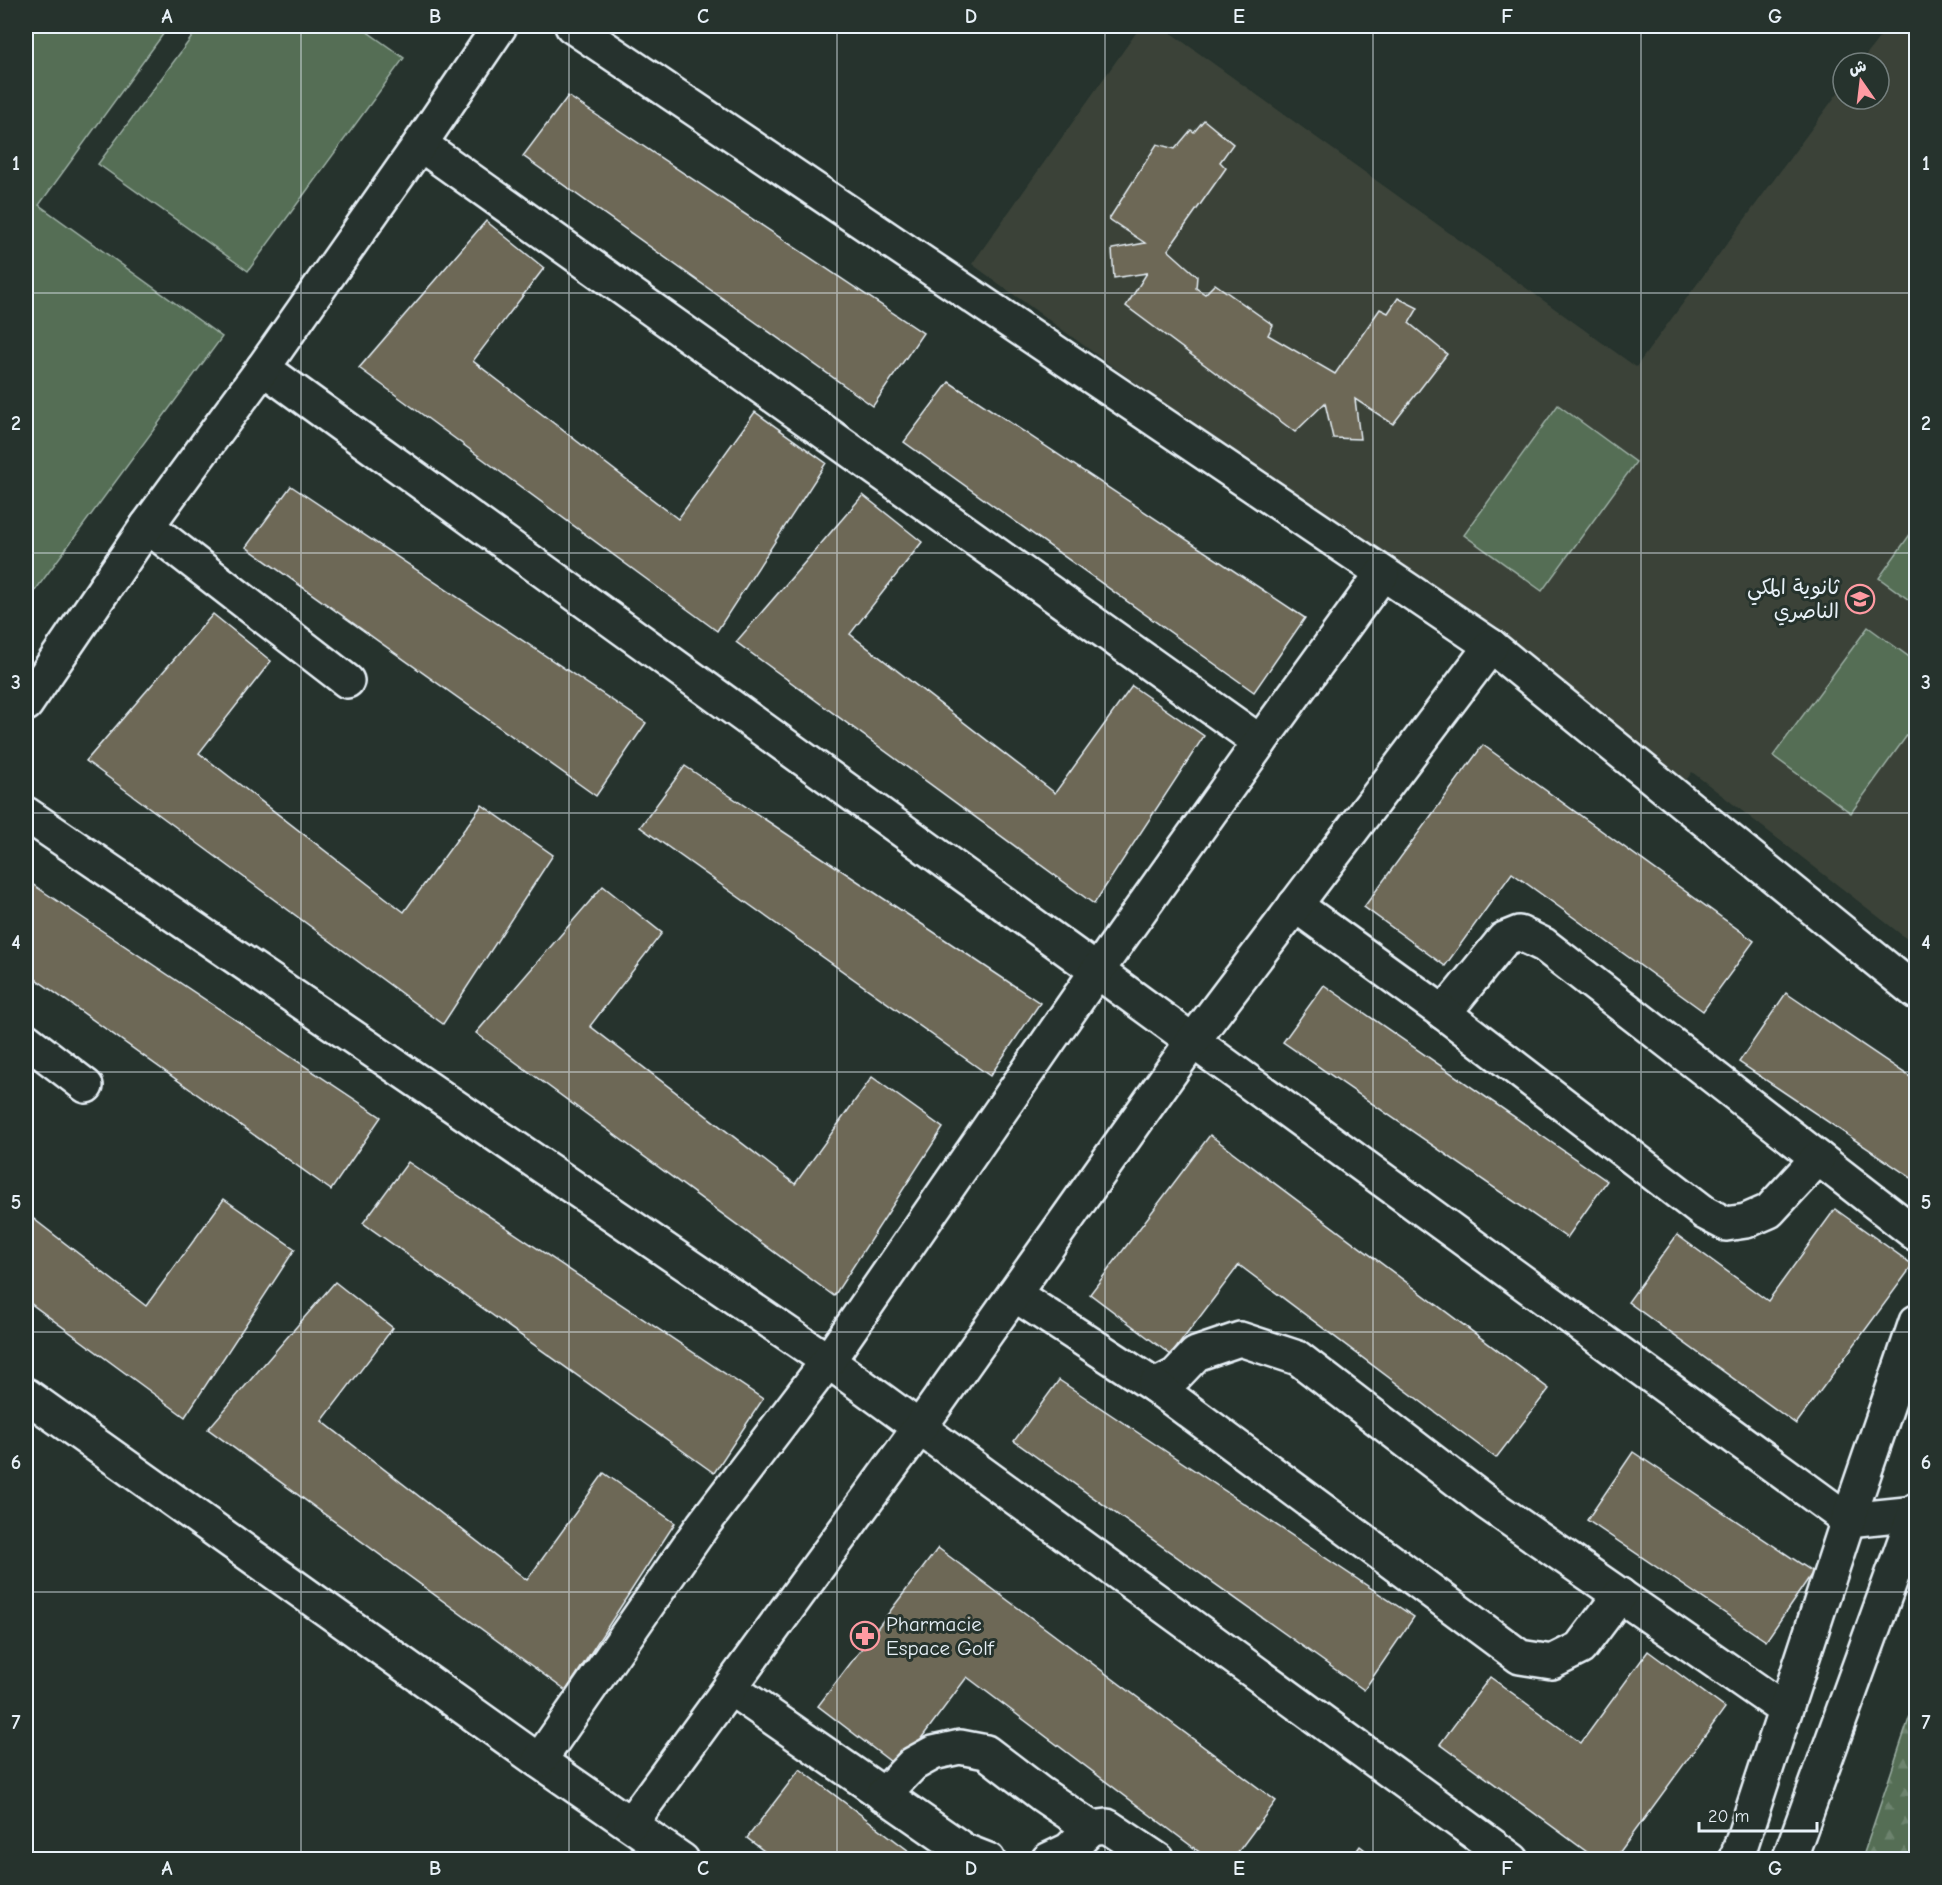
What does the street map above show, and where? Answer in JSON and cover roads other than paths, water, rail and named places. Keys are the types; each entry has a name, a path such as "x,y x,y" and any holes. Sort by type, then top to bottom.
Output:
{"street":[{"path":"26,704 147,526 263,368 500,26"},
{"path":"572,26 1491,646 1917,992"},
{"path":"420,144 1260,742"},
{"path":"263,368 1096,971 1848,1520 1916,1511 1789,1860"},
{"path":"147,526 347,681"},
{"path":"539,1761 703,1525 828,1361 1096,971 1382,574"},
{"path":"632,1823 920,1427 1192,1042 1491,646"},
{"path":"26,814 828,1361 1512,1860"},
{"path":"1295,905 1444,1013 1705,1213 1726,1224 1746,1221 1769,1211 1818,1158"},
{"path":"1444,1013 1504,939 1520,933 1544,945 1917,1234"},
{"path":"26,1041 86,1086"},
{"path":"1014,1294 1155,1386 1520,1658 1552,1662 1580,1648 1620,1595"},
{"path":"1736,1860 1848,1520 1917,1322"},
{"path":"1155,1386 1176,1375 1196,1354 1240,1339 1298,1358 1487,1503 1785,1710"},
{"path":"26,1395 539,1761 632,1823 682,1860"},
{"path":"730,1688 965,1851 988,1860"},
{"path":"883,1795 913,1764 933,1753 960,1747 986,1752 1091,1828"},
{"path":"1048,1860 1069,1850 1091,1828 1107,1826 1158,1860"}],"place":[{"name":"ثانوية المكي الناصري","path":"1860,599"},
{"name":"Pharmacie Espace Golf","path":"865,1636"}]}
